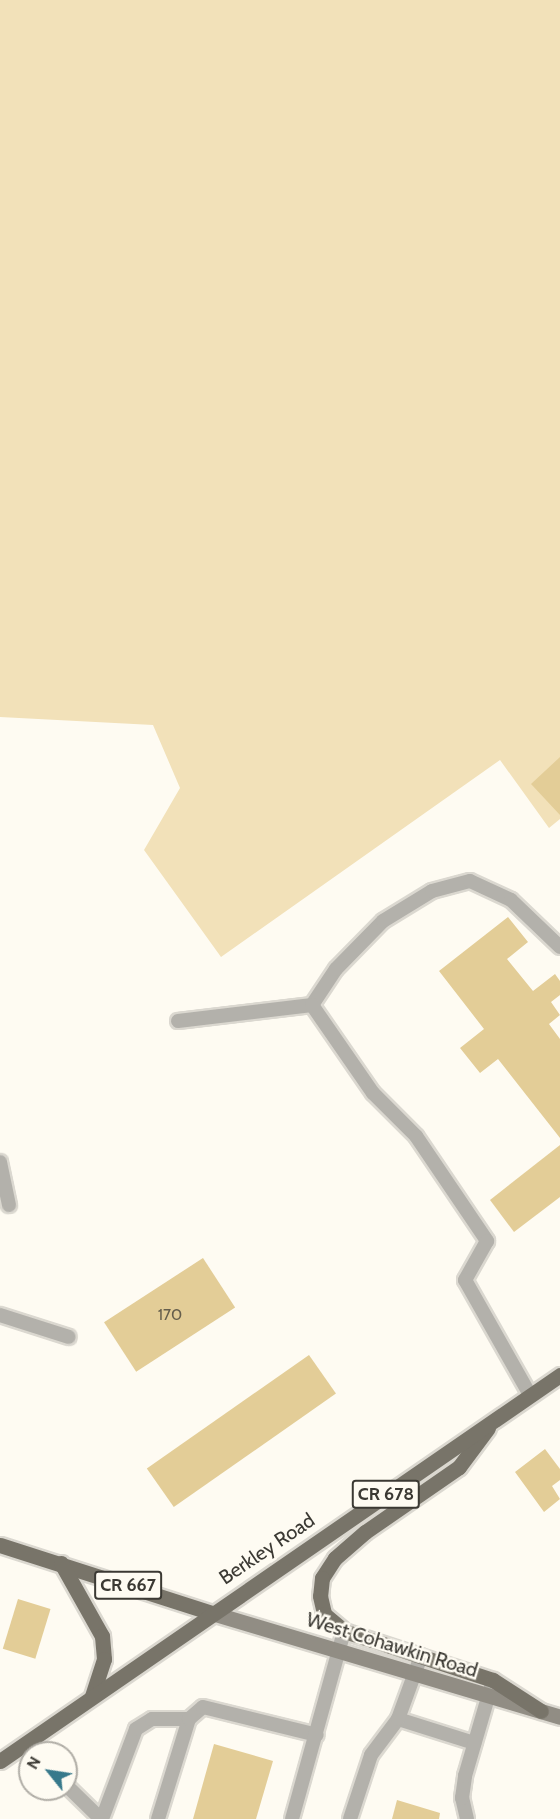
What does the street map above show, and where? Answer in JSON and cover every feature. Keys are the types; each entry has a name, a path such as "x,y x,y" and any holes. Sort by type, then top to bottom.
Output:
{"main road":[{"name":"Berkley Road","path":"38,1741 92,1697 212,1613 530,1395 558,1380"},
{"path":"495,1419 459,1467 364,1532 334,1558 322,1578 320,1596 324,1614 344,1630 493,1680 541,1711"},
{"name":"CR 667","path":"0,1545 212,1613"},
{"path":"61,1563 102,1636 104,1659 92,1697"},
{"name":"West Cohawkin Road","path":"212,1613 560,1717"},
{"name":"Berkley Road","path":"0,1761 18,1753"}],"lane":[{"path":"178,1021 312,1005 336,969 383,921 432,891 470,881 511,900 560,946"},
{"path":"312,1005 373,1093 416,1137 487,1241 465,1280 530,1395"},
{"path":"0,1162 9,1205"},
{"path":"0,1315 69,1337"},
{"path":"292,1819 341,1652 344,1630"},
{"path":"350,1819 371,1755 398,1719 421,1656"},
{"path":"467,1819 462,1797 486,1694 493,1680"},
{"path":"158,1819 189,1719 203,1707 317,1735"},
{"path":"78,1796 102,1819 136,1729 152,1719 189,1719"},
{"path":"398,1719 474,1743"}],"shaded area":[{"path":"0,0 560,0 560,819 549,828 500,760 221,957 144,850 180,788 153,725 0,717"}],"building":[{"path":"560,757 560,815 531,784"},
{"path":"508,917 528,942 507,959 533,991 555,974 560,981 560,995 551,1002 560,1015 549,1024 560,1039 560,1138 498,1059 480,1073 460,1048 484,1029 439,971"},
{"path":"560,1145 560,1197 514,1232 490,1200"},
{"path":"203,1258 235,1307 136,1372 104,1322"},
{"path":"309,1355 336,1394 174,1507 147,1469"},
{"path":"545,1449 560,1469 560,1480 552,1486 560,1499 544,1512 515,1472"},
{"path":"18,1599 51,1609 35,1659 3,1649"},
{"path":"214,1744 273,1761 256,1819 193,1819"},
{"path":"397,1800 440,1813 439,1819 392,1819"}]}
